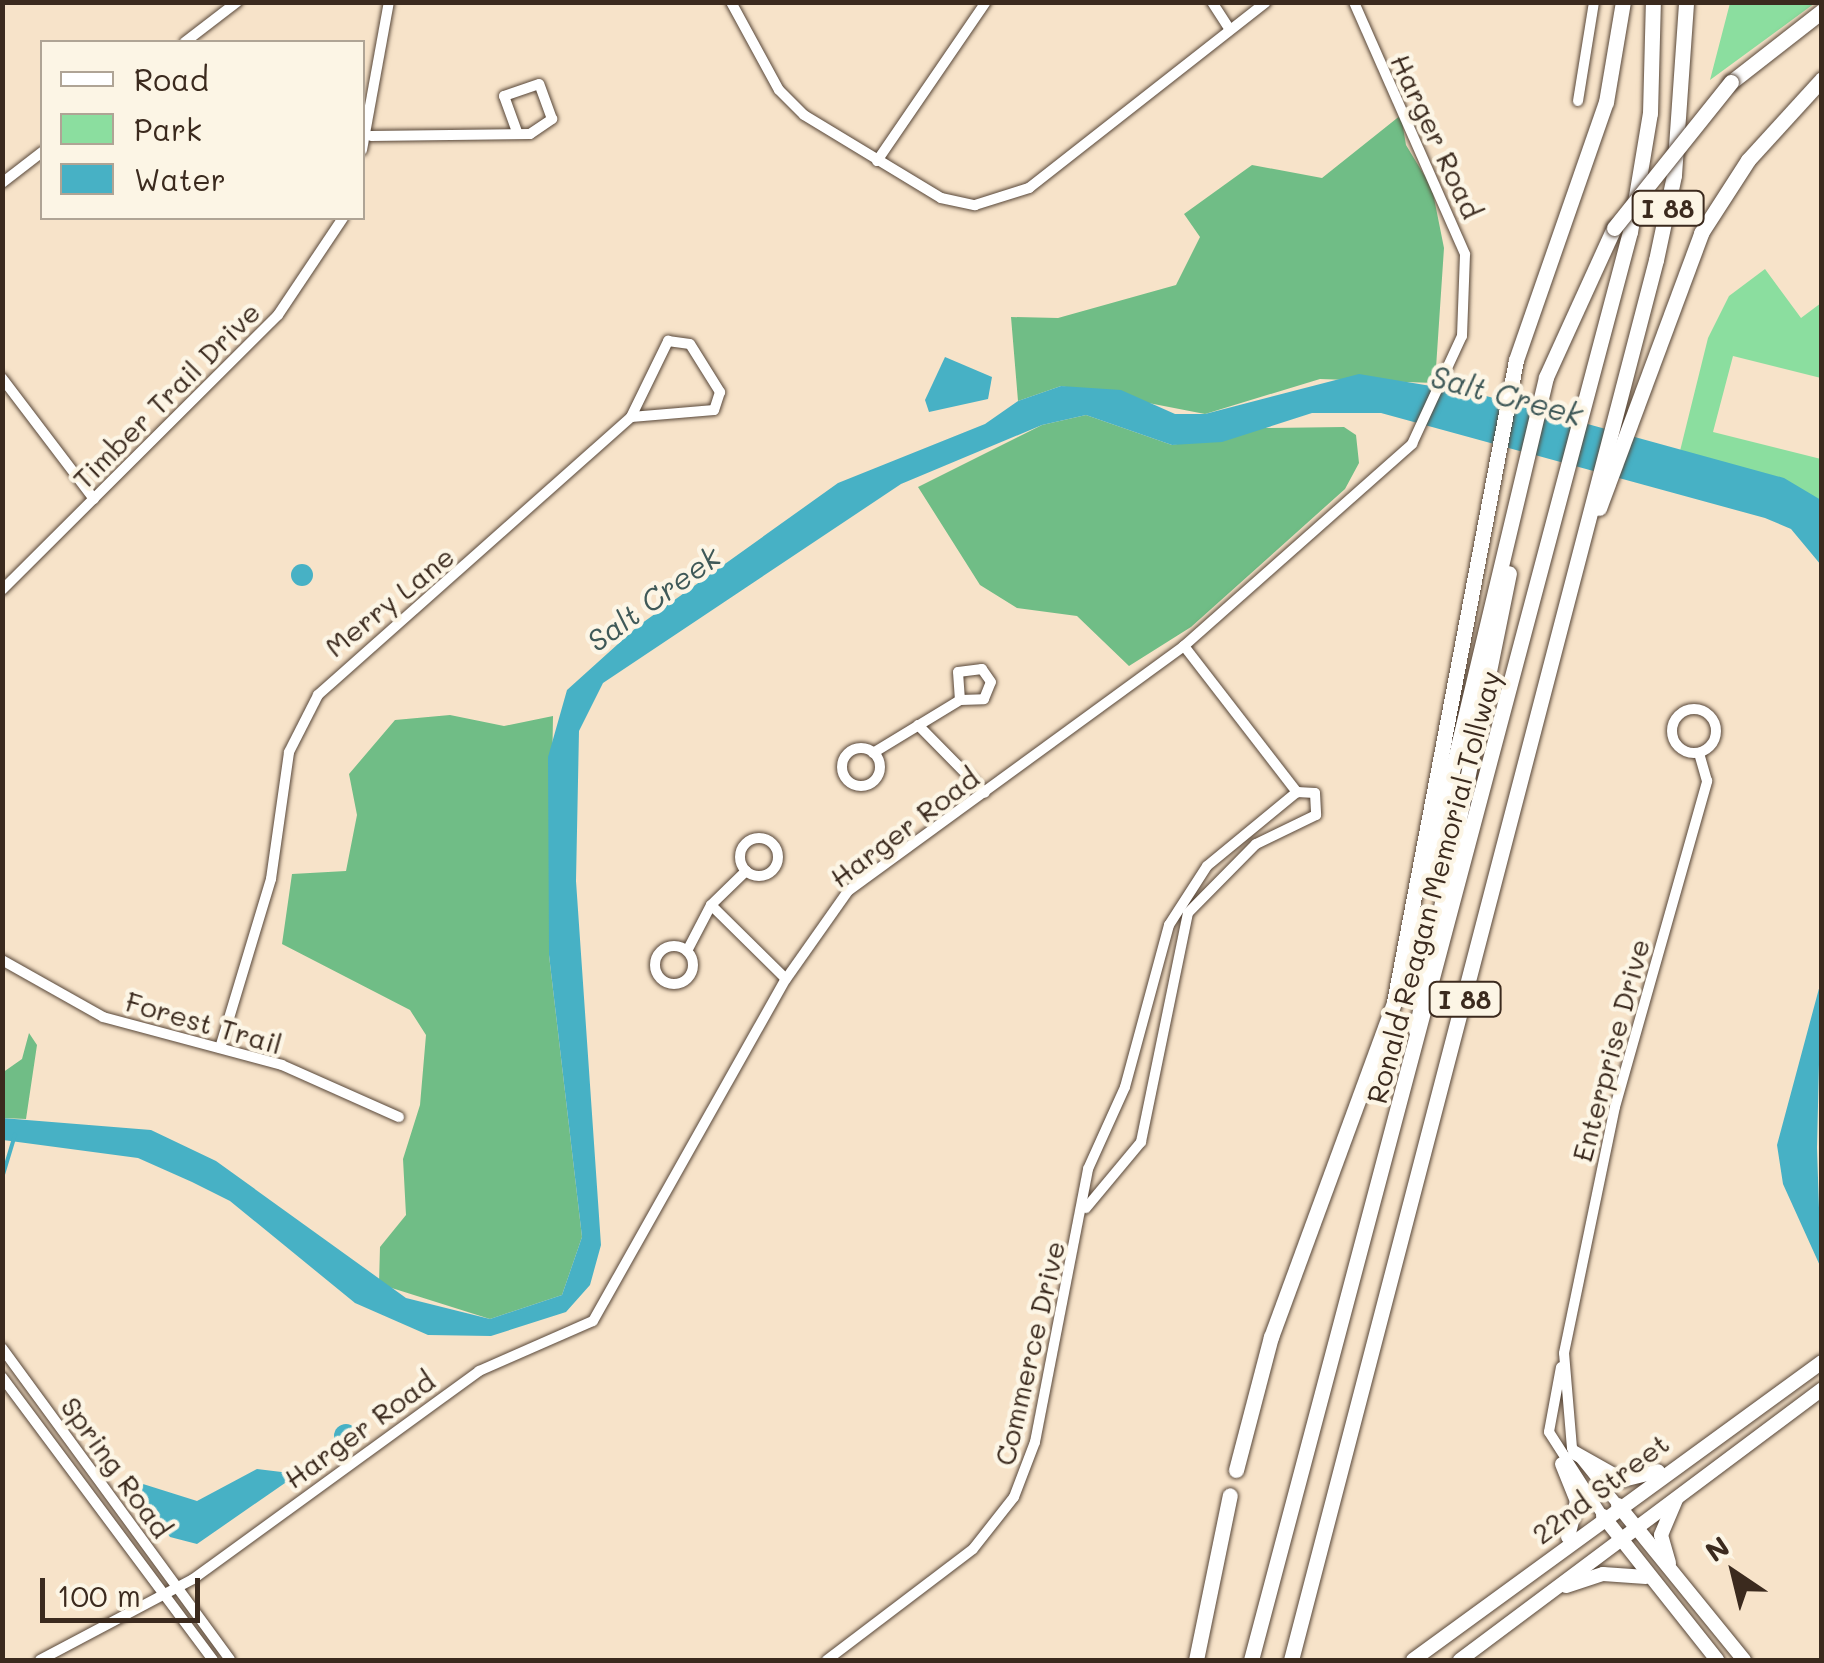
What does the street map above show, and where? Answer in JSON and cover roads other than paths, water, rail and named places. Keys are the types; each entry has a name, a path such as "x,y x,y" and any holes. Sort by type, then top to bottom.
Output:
{"highway":[{"name":"Ronald Reagan Memorial Tollway","path":"1236,1470 1272,1338 1394,1002 1509,395 1536,290 1606,102 1623,2"},
{"name":"Ronald Reagan Memorial Tollway","path":"1251,1660 1586,402 1645,155 1653,2"},
{"name":"I 88","path":"1291,1660 1595,502 1625,412 1674,175 1686,2"},
{"path":"1394,1002 1557,342 1614,228 1730,82 1822,12"},
{"path":"1590,525 1612,484 1625,412 1712,212 1822,79"},
{"path":"1416,1049 1415,1006 1498,651 1524,469"},
{"path":"1196,1660 1230,1495"}],"main road":[{"name":"22nd Street","path":"1413,1660 1668,1468 1822,1362"},
{"name":"22nd Street","path":"1460,1660 1822,1389"},
{"path":"1575,1453 1623,1480 1668,1468"},
{"path":"1560,1549 1578,1523 1562,1464"},
{"path":"1670,1568 1661,1535 1676,1498"},
{"path":"1618,1505 1744,1660"},
{"path":"1603,1516 1717,1660"},
{"path":"1556,1589 1637,1571 1655,1582"}],"street":[{"path":"187,40 236,2"},
{"path":"365,145 371,136 389,2"},
{"path":"731,2 779,90 876,162 941,198 1003,201 1266,2"},
{"path":"876,162 986,2"},
{"path":"1212,2 1228,27"},
{"name":"Harger Road","path":"40,1660 178,1589 478,1371 593,1321 786,979 848,891 1184,646 1412,444 1452,370 1468,309 1465,254 1354,2"},
{"path":"1578,100 1594,2"},
{"path":"371,136 517,132 552,119 539,84 504,96 506,123 517,132"},
{"path":"2,183 40,154"},
{"name":"Timber Trail Drive","path":"2,590 278,314 342,220"},
{"name":"Merry Lane","path":"220,1048 271,879 289,752 318,695 631,417 659,350 680,338 690,344 720,392 714,410 631,417"},
{"path":"2,378 94,499"},
{"name":"Commerce Drive","path":"1086,1208 1141,1142 1188,914 1256,844 1316,815 1318,796 1297,792 1184,646"},
{"path":"873,753 960,700"},
{"name":"Enterprise Drive","path":"1603,1516 1562,1464 1549,1432 1612,1122 1707,781 1699,753 1674,739 1685,711 1704,711 1715,724 1712,744 1699,753"},
{"path":"918,725 985,792"},
{"name":"Commerce Drive","path":"831,1660 973,1549 1014,1497 1035,1442 1086,1208 1094,1150 1125,1087 1183,896 1297,792"},
{"path":"687,951 711,905 746,870"},
{"path":"711,905 786,979"},
{"name":"Forest Trail","path":"2,960 103,1017 220,1048 400,1116"},
{"name":"Spring Road","path":"2,1348 230,1660"},
{"name":"Enterprise Drive","path":"1563,1362 1575,1453"},
{"name":"Spring Road","path":"2,1377 213,1660"},
{"path":"1575,1453 1618,1505"}],"water":[{"path":"945,357 992,377 988,399 929,412 925,400"},
{"path":"1359,374 1479,394 1784,478 1821,500 1821,565 1791,529 1765,518 1381,413 1312,413 1222,442 1172,445 1086,415 1042,425 901,484 603,683 579,731 576,881 601,1245 590,1285 566,1312 491,1336 428,1335 355,1303 230,1201 192,1182 138,1158 3,1140 2,1118 151,1130 216,1161 406,1298 490,1319 562,1295 582,1237 549,955 548,757 567,690 638,626 838,483 985,424 1018,401 1061,386 1121,390 1175,414 1205,414"},
{"path":"302,564 310,567 310,583 302,586 294,583 291,575 294,567"},
{"path":"1821,981 1817,1148 1821,1268 1783,1184 1777,1145"},
{"path":"346,1424 358,1436 346,1448 334,1436"},
{"path":"257,1469 298,1474 197,1544 170,1537 141,1497 143,1484 197,1501"}],"waterway":[{"path":"2,1178 15,1135"}],"water label":[{"name":"Salt Creek","path":"1507,395"},
{"name":"Salt Creek","path":"653,598"}]}
